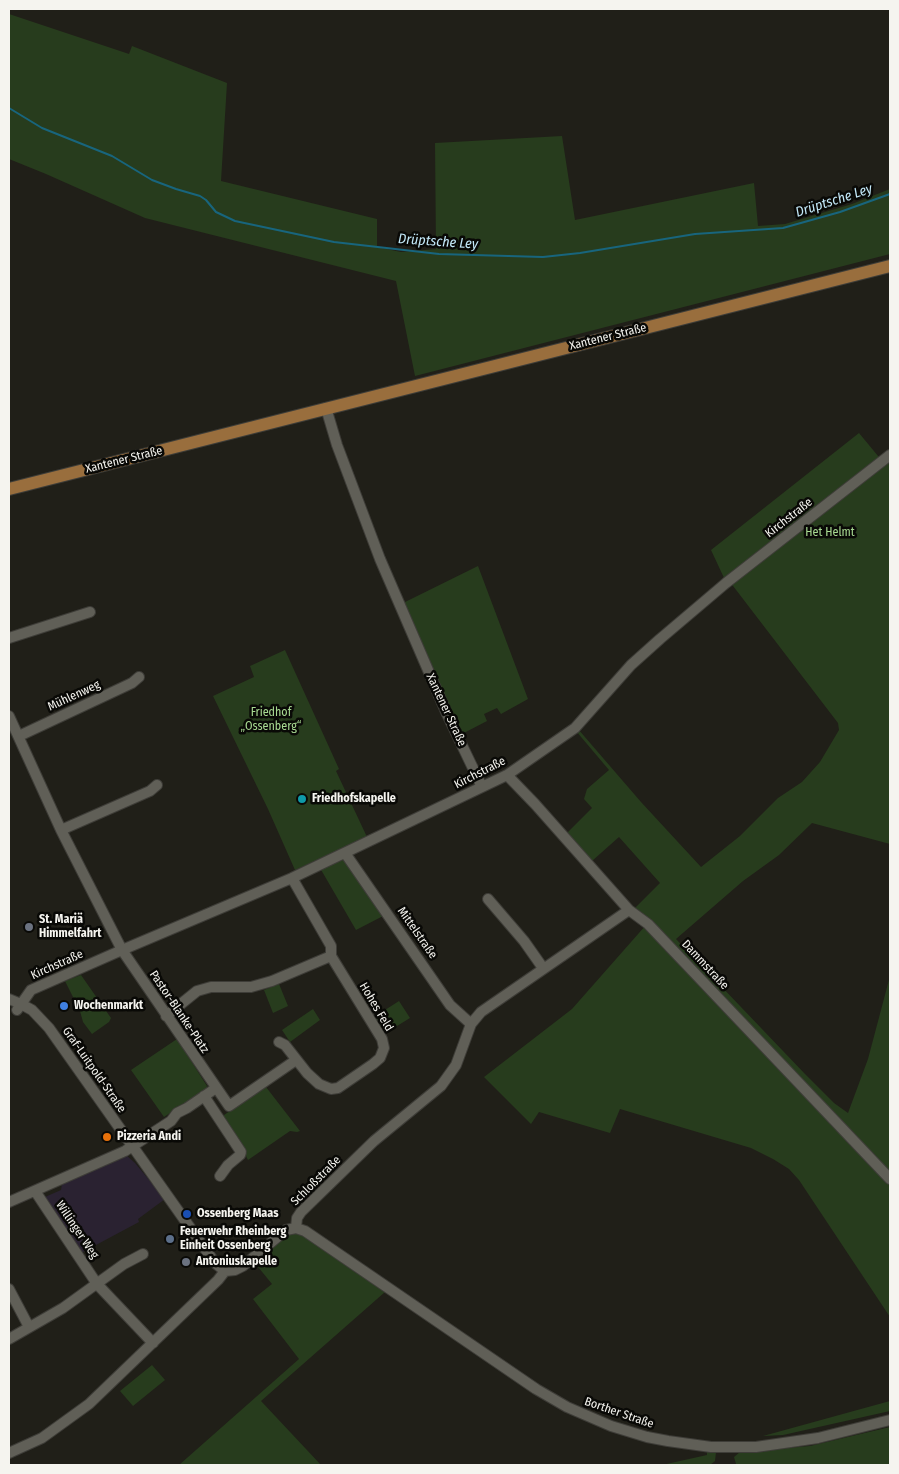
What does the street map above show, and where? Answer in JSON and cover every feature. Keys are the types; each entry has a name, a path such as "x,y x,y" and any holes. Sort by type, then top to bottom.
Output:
{"main road":[{"name":"Xantener Straße","path":"9,489 890,266"}],"street":[{"name":"Xantener Straße","path":"326,408 337,445 380,560 447,714 482,787"},
{"name":"Kirchstraße","path":"16,1007 31,990 292,878 507,775 574,728 631,665 726,583 890,455"},
{"path":"9,638 90,612"},
{"name":"Mühlenweg","path":"19,736 132,683 139,677"},
{"path":"9,716 61,830 122,950"},
{"name":"Dammstraße","path":"507,775 629,910 648,924 887,1177"},
{"path":"61,830 150,791 157,785"},
{"name":"Mittelstraße","path":"345,853 450,1005 472,1024"},
{"name":"Hohes Feld","path":"279,1042 285,1045 296,1060 319,1084 331,1089 338,1088 373,1064 380,1058 384,1048 382,1040 331,956 331,946 292,878"},
{"path":"488,899 524,941 543,968"},
{"name":"Schloßstraße","path":"296,1228 297,1218 301,1212 374,1141 442,1086 456,1065 472,1024 481,1012 629,910"},
{"name":"Pastor-Blanke-Platz","path":"122,950 229,1106 296,1060"},
{"path":"166,1016 197,991 211,987 250,987 272,981 331,956"},
{"name":"Graf-Luitpold-Straße","path":"9,999 16,1007 39,1016 49,1028 215,1263 225,1271"},
{"path":"9,1202 125,1151 171,1121 176,1113 216,1088"},
{"path":"204,1096 241,1152 220,1176"},
{"name":"Willinger Weg","path":"35,1191 97,1284 153,1343"},
{"path":"9,1453 42,1438 89,1404 218,1280 225,1271 238,1269 281,1233 296,1228"},
{"name":"Borther Straße","path":"296,1228 319,1240 514,1374 567,1407 611,1426 675,1443 711,1447 756,1447 818,1438 890,1420"},
{"path":"9,1340 63,1308 124,1264 143,1254"},
{"path":"9,1289 29,1327"}],"shaded area":[{"path":"126,1155 165,1199 138,1219 139,1222 81,1253 45,1197 61,1190 62,1184"}],"green space":[{"path":"9,14 129,54 132,46 227,83 221,181 377,219 377,247 401,252 436,249 435,143 562,136 575,220 754,183 758,226 785,224 852,204 890,189 890,254 415,376 396,281 145,218 9,159"},
{"name":"Het Helmt","path":"859,433 883,462 890,458 890,844 812,823 779,855 743,881 676,939 805,1074 834,1103 848,1113 868,1059 890,976 890,1179 634,909 660,883 619,837 592,861 567,833 592,808 584,799 587,789 609,770 576,731 578,729 641,802 701,867 740,836 778,798 802,782 820,762 839,730 838,723 730,582 725,580 711,550"},
{"path":"478,566 528,699 501,714 497,708 484,714 487,721 460,735 401,604"},
{"name":"Friedhof „Ossenberg“","path":"285,650 339,769 336,771 367,837 295,870 268,809 213,696 254,677 250,666"},
{"path":"345,858 385,915 356,930 320,868"},
{"path":"646,925 890,1183 890,1317 799,1180 789,1169 773,1159 751,1148 620,1109 610,1133 539,1112 531,1124 484,1077 572,1009"},
{"path":"81,975 111,1018 109,1022 92,1034 83,1022 80,1011 65,981"},
{"path":"279,984 288,1006 273,1013 264,990"},
{"path":"399,1001 410,1018 384,1034 374,1017"},
{"path":"313,1009 320,1020 290,1042 282,1030"},
{"path":"177,1039 207,1086 206,1089 164,1117 131,1070"},
{"path":"266,1087 300,1131 290,1131 248,1160 221,1117"},
{"path":"294,1233 304,1236 385,1292 261,1401 321,1465 179,1465 299,1359 253,1299 272,1284 254,1262 285,1236"},
{"path":"152,1365 165,1380 133,1406 120,1391"},
{"path":"890,1401 890,1411 783,1435 763,1436"},
{"path":"890,1427 890,1465 734,1465 736,1464 734,1457 740,1452 810,1446"},
{"path":"707,1452 716,1452 715,1461 710,1465 662,1465 707,1455"}],"waterway":[{"name":"Drüptsche Ley","path":"9,108 42,128 112,156 152,180 200,196 216,212 235,221 334,242 439,254 543,257 580,253 695,234 783,228 840,212 890,194"}],"place":[{"name":"Friedhofskapelle","path":"302,799"},
{"name":"St. Mariä Himmelfahrt","path":"29,927"},
{"name":"Wochenmarkt","path":"64,1006"},
{"name":"Pizzeria Andi","path":"107,1137"},
{"name":"Ossenberg Maas","path":"187,1214"},
{"name":"Feuerwehr Rheinberg Einheit Ossenberg","path":"170,1239"},
{"name":"Antoniuskapelle","path":"186,1262"}]}
